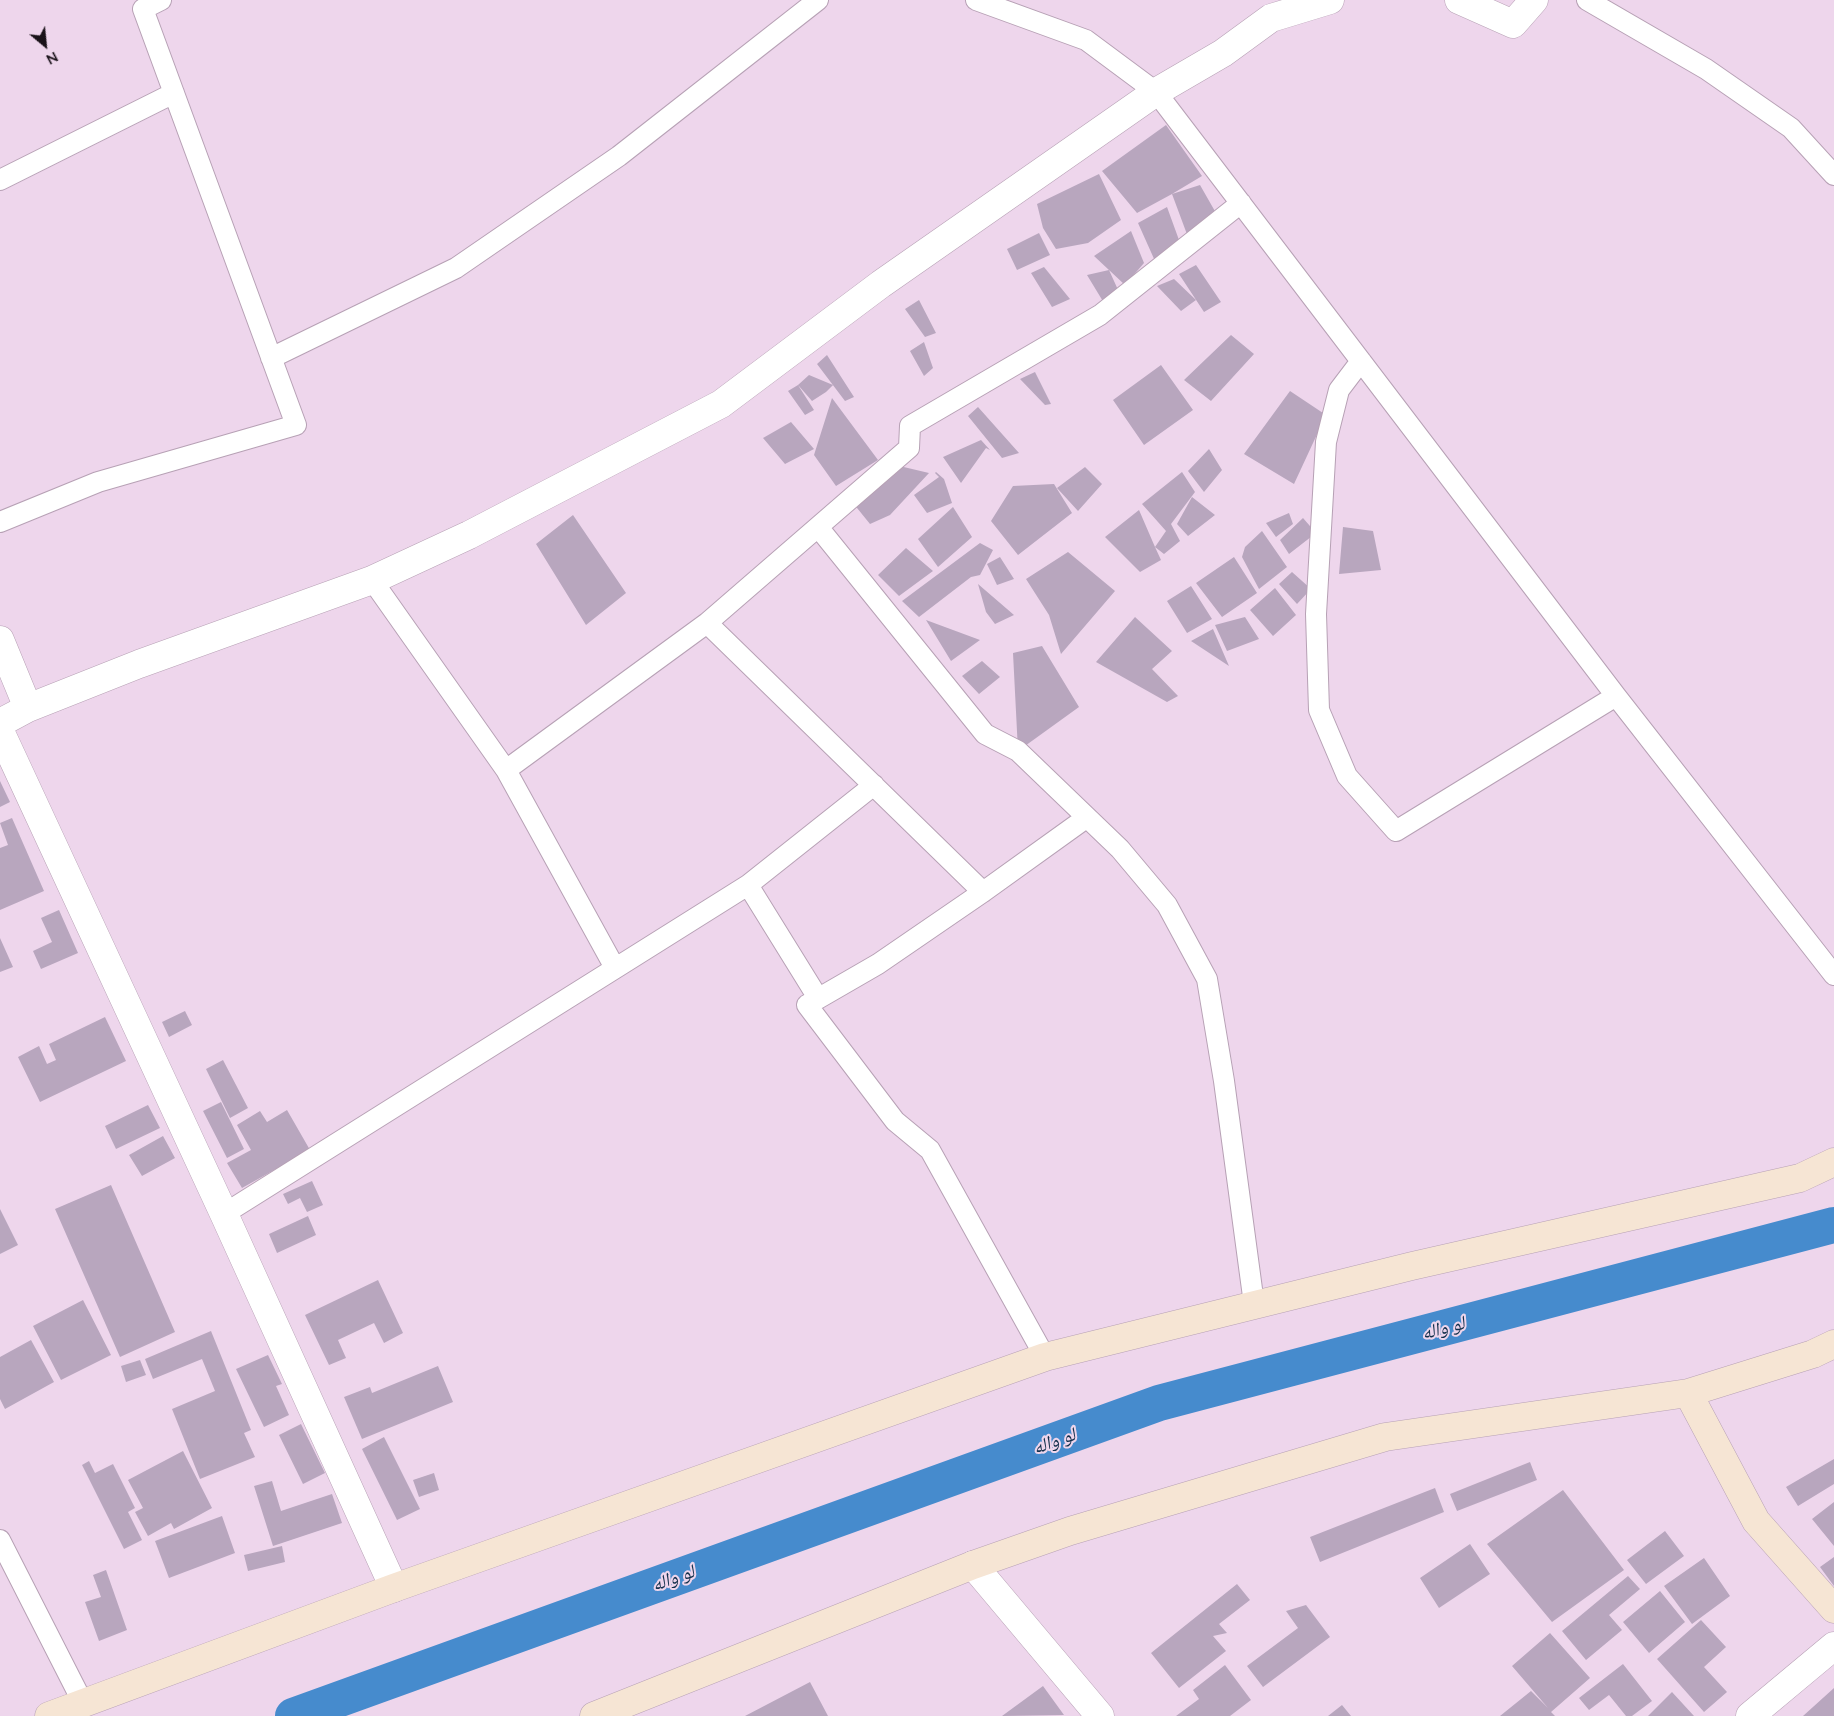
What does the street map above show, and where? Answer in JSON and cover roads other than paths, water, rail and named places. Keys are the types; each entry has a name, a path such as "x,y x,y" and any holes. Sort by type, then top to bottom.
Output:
{"street":[{"path":"0,723 28,708 139,664 372,580 469,536 721,404 881,284 1156,92 1223,53 1271,18 1330,0"},
{"path":"1459,0 1513,24 1534,0"},
{"path":"0,640 28,708"},
{"path":"0,731 224,1214 394,1588"},
{"path":"49,1716 394,1588 1045,1357 1412,1266 1800,1178 1834,1162"},
{"path":"609,1713 973,1565 1070,1530 1385,1437 1688,1393 1813,1354 1834,1344"},
{"path":"1688,1393 1756,1521 1834,1609"},
{"path":"973,1565 1100,1716"},
{"path":"1750,1716 1834,1646"}],"lane":[{"path":"0,522 98,482 296,425 143,9 161,0"},
{"path":"271,358 456,268 619,156 818,0"},
{"path":"976,0 1086,40 1156,92 1616,696 1834,975"},
{"path":"1587,0 1706,69 1791,128 1834,175"},
{"path":"0,180 174,93"},
{"path":"506,770 707,623 909,448 910,426 1100,315 1241,203"},
{"path":"1361,361 1339,390 1326,442 1316,614 1319,710 1347,776 1396,831 1616,696"},
{"path":"818,527 985,734 1018,751 1120,849 1167,905 1207,979 1224,1081 1254,1304"},
{"path":"372,580 506,770 615,968"},
{"path":"707,623 983,892"},
{"path":"224,1214 748,885 874,785"},
{"path":"1045,1357 930,1150 895,1121 806,1005 878,964 1086,818"},
{"path":"748,885 818,998"},
{"path":"0,1540 82,1704"}],"waterway":[{"name":"لو واله","path":"293,1716 1159,1403 1834,1225"}]}
